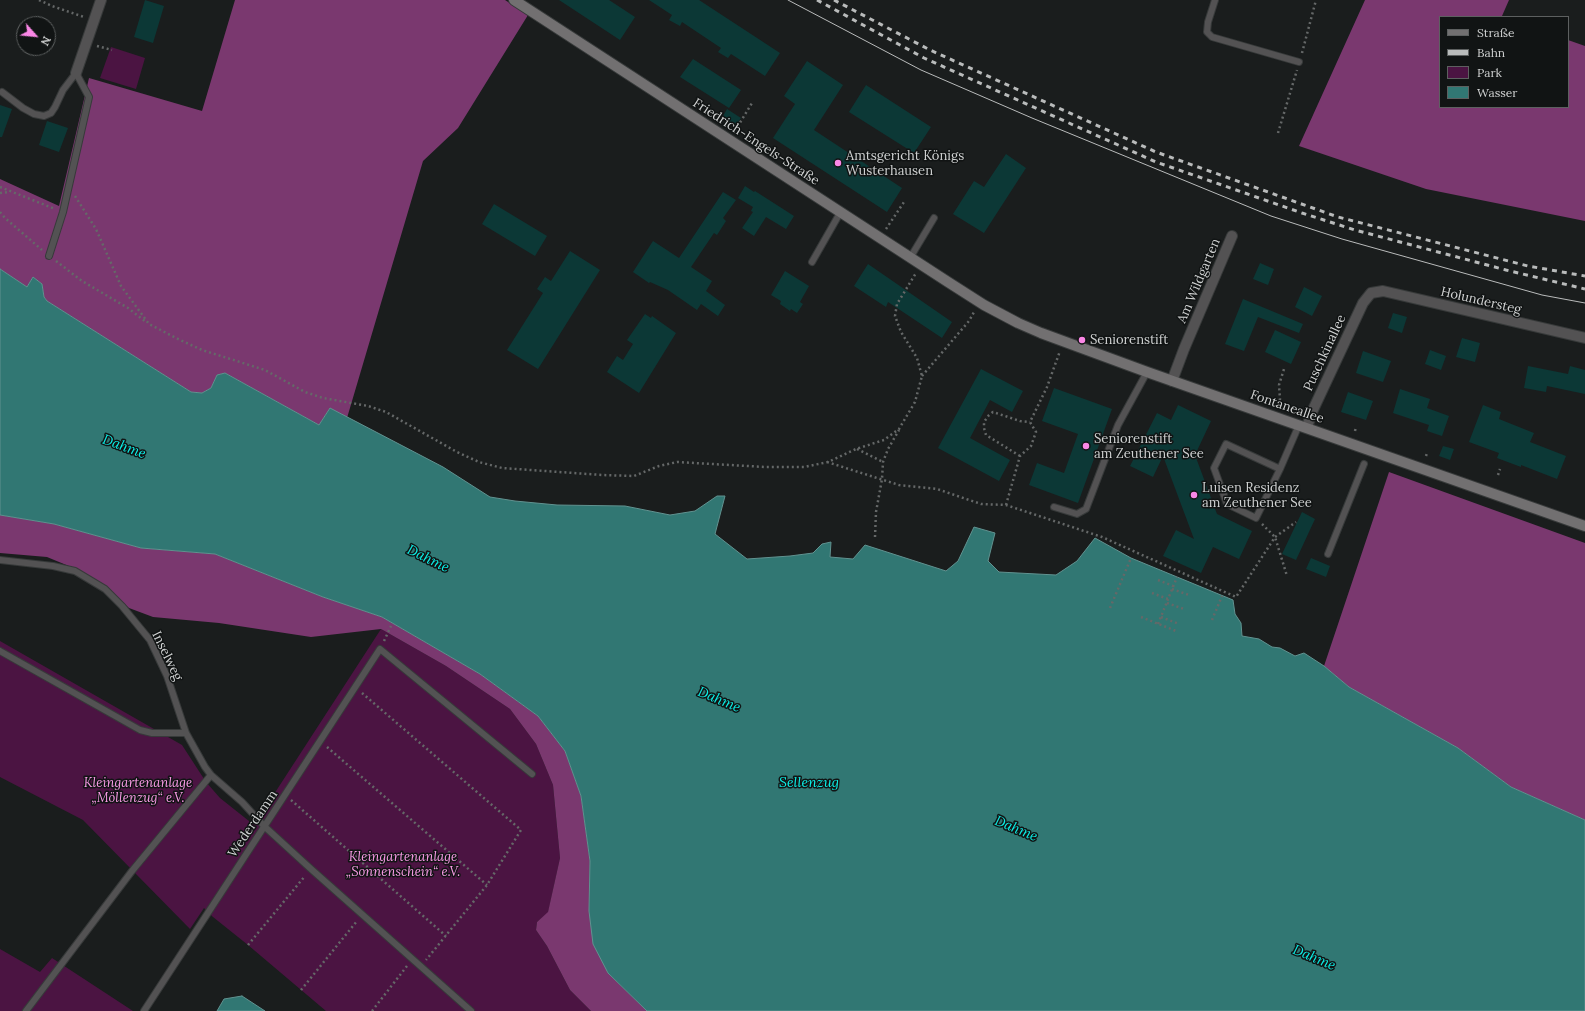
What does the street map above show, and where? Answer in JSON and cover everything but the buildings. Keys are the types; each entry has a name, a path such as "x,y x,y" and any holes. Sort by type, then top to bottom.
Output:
{"main road":[{"name":"Friedrich-Engels-Straße","path":"514,0 840,213 984,305"},
{"name":"Fontaneallee","path":"984,305 1041,333 1147,372 1585,526"}],"street":[{"path":"76,73 101,0"},
{"name":"Am Wildgarten","path":"1172,381 1232,236"},
{"name":"Holundersteg","path":"1371,293 1383,292 1585,338"},
{"name":"Puschkinallee","path":"1303,426 1312,412 1363,303 1371,293"}],"lane":[{"path":"1215,0 1208,22 1207,32 1212,37 1299,62"},
{"path":"2,92 23,108 34,114 44,116 51,112 55,107 63,90 76,73 89,97 63,212 49,256"},
{"path":"812,262 840,213"},
{"path":"910,258 934,218"},
{"path":"1054,508 1077,514 1086,509 1118,425 1147,372"},
{"path":"1280,469 1226,444 1214,468 1227,504 1256,518 1303,426"},
{"path":"1328,554 1364,464"},
{"name":"Inselweg","path":"0,560 53,566 75,571 106,589 150,640 167,676 186,733 204,767 242,802 264,826 311,869 471,1011"},
{"path":"380,649 532,774"},
{"name":"Wederdamm","path":"144,1011 264,826 286,796 380,649"},
{"path":"0,651 140,730 152,733 186,733"},
{"path":"26,1011 132,871 211,775"}],"path":[{"path":"39,0 86,18"},
{"path":"735,131 752,103"},
{"path":"0,187 63,212"},
{"path":"68,190 73,192 96,229 121,286 149,324"},
{"path":"0,193 10,191"},
{"path":"886,229 904,202"},
{"path":"0,212 4,218 49,256 82,281 121,304 149,324 178,339 202,350 265,370 311,394 323,398 368,406 386,412 457,452 479,462 502,468 595,475 634,476 659,466 677,462 765,467 804,466 827,462 856,449 884,440 899,429"},
{"path":"922,265 897,304 895,316 901,332 917,358 922,376"},
{"path":"875,537 876,512 882,479 883,462 888,449 915,402 922,376 969,321 974,312"},
{"path":"1030,422 1047,387 1060,351"},
{"path":"1278,405 1280,399 1279,385 1284,369"},
{"path":"1020,456 986,435 984,422 993,412 1020,422 1030,422"},
{"path":"1006,505 1020,456 1031,446 1036,432 1030,422"},
{"path":"856,449 883,462"},
{"path":"827,462 899,485 937,489 981,504 1006,505 1102,537 1236,597 1275,537 1296,522"},
{"path":"1498,475 1500,469"},
{"path":"1256,518 1275,537 1287,576"},
{"path":"1110,608 1132,558"},
{"path":"1158,624 1177,577"},
{"path":"1158,580 1189,595"},
{"path":"1152,593 1168,599"},
{"path":"1212,620 1222,596"},
{"path":"1167,602 1184,610"},
{"path":"1141,617 1176,631"},
{"path":"1161,617 1179,624"},
{"path":"380,649 391,626"},
{"path":"356,688 521,830 487,885 420,966"},
{"path":"320,742 487,885"},
{"path":"286,796 446,936"},
{"path":"248,945 311,869"},
{"path":"301,990 362,914"},
{"path":"372,1011 412,959"}],"green space":[{"path":"111,47 145,58 136,89 100,78"},
{"name":"Kleingartenanlage „Sonnenschein“ e.V.","path":"381,629 446,666 510,709 536,744 553,785 560,858 548,913 537,922 536,930 547,946 570,990 591,1011 326,1011 204,908 190,929 83,820 0,777 0,641 182,745 206,782 220,798 254,825"},
{"path":"0,949 40,972 52,958 133,1011 0,1011"}],"shaded area":[{"path":"235,0 505,0 528,15 458,128 423,161 347,418 330,408 319,425 225,373 217,375 211,388 202,393 191,392 47,301 44,297 42,284 33,277 27,287 0,269 0,179 59,206 89,78 202,111"},
{"path":"1365,0 1509,0 1502,16 1439,16 1439,108 1569,108 1569,40 1585,46 1585,221 1426,189 1299,146"},
{"path":"1389,472 1585,543 1585,820 1511,787 1458,748 1349,687 1324,666"},
{"path":"0,515 54,524 141,548 215,554 323,597 382,617 480,674 538,716 565,751 581,796 590,861 589,911 608,973 647,1011 591,1011 570,990 547,946 536,930 537,922 548,912 560,858 553,785 536,744 510,709 446,666 381,629 311,637 219,623 153,617 129,608 108,589 76,569 47,557 0,553"}],"water":[{"name":"Sellenzug","path":"0,269 27,287 33,277 42,284 44,297 47,301 191,392 202,393 211,388 217,375 225,373 319,425 330,408 443,467 490,497 557,505 625,506 670,515 695,511 717,496 725,496 715,534 747,559 813,553 822,544 831,542 830,557 853,559 865,545 946,571 958,561 974,527 995,533 988,561 999,572 1056,575 1077,561 1095,538 1131,558 1233,600 1235,614 1241,623 1242,636 1259,639 1272,647 1280,648 1295,656 1304,653 1324,666 1349,687 1458,748 1511,787 1585,820 1585,1011 647,1011 608,973 593,944 589,911 590,861 581,796 565,751 538,716 480,674 382,617 323,597 215,554 141,548 54,524 0,515"},
{"path":"242,996 265,1011 217,1011 224,999"}],"tram line":[{"path":"788,0 921,70 1032,118 1271,216 1342,239 1542,295 1585,303"}],"railway":[{"path":"817,0 924,58 1156,162 1355,230 1506,270 1585,289"},
{"path":"834,0 930,50 1156,152 1338,217 1528,266 1585,276"}],"place":[{"name":"Amtsgericht Königs Wusterhausen","path":"838,163"},
{"name":"Seniorenstift","path":"1082,340"},
{"name":"Seniorenstift am Zeuthener See","path":"1086,446"},
{"name":"Luisen Residenz am Zeuthener See","path":"1194,495"}],"water label":[{"name":"Dahme","path":"124,447"},
{"name":"Dahme","path":"428,559"},
{"name":"Dahme","path":"719,700"},
{"name":"Dahme","path":"1016,829"},
{"name":"Dahme","path":"1314,958"}],"park label":[{"name":"Kleingartenanlage „Möllenzug“ e.V.","path":"138,790"}]}
